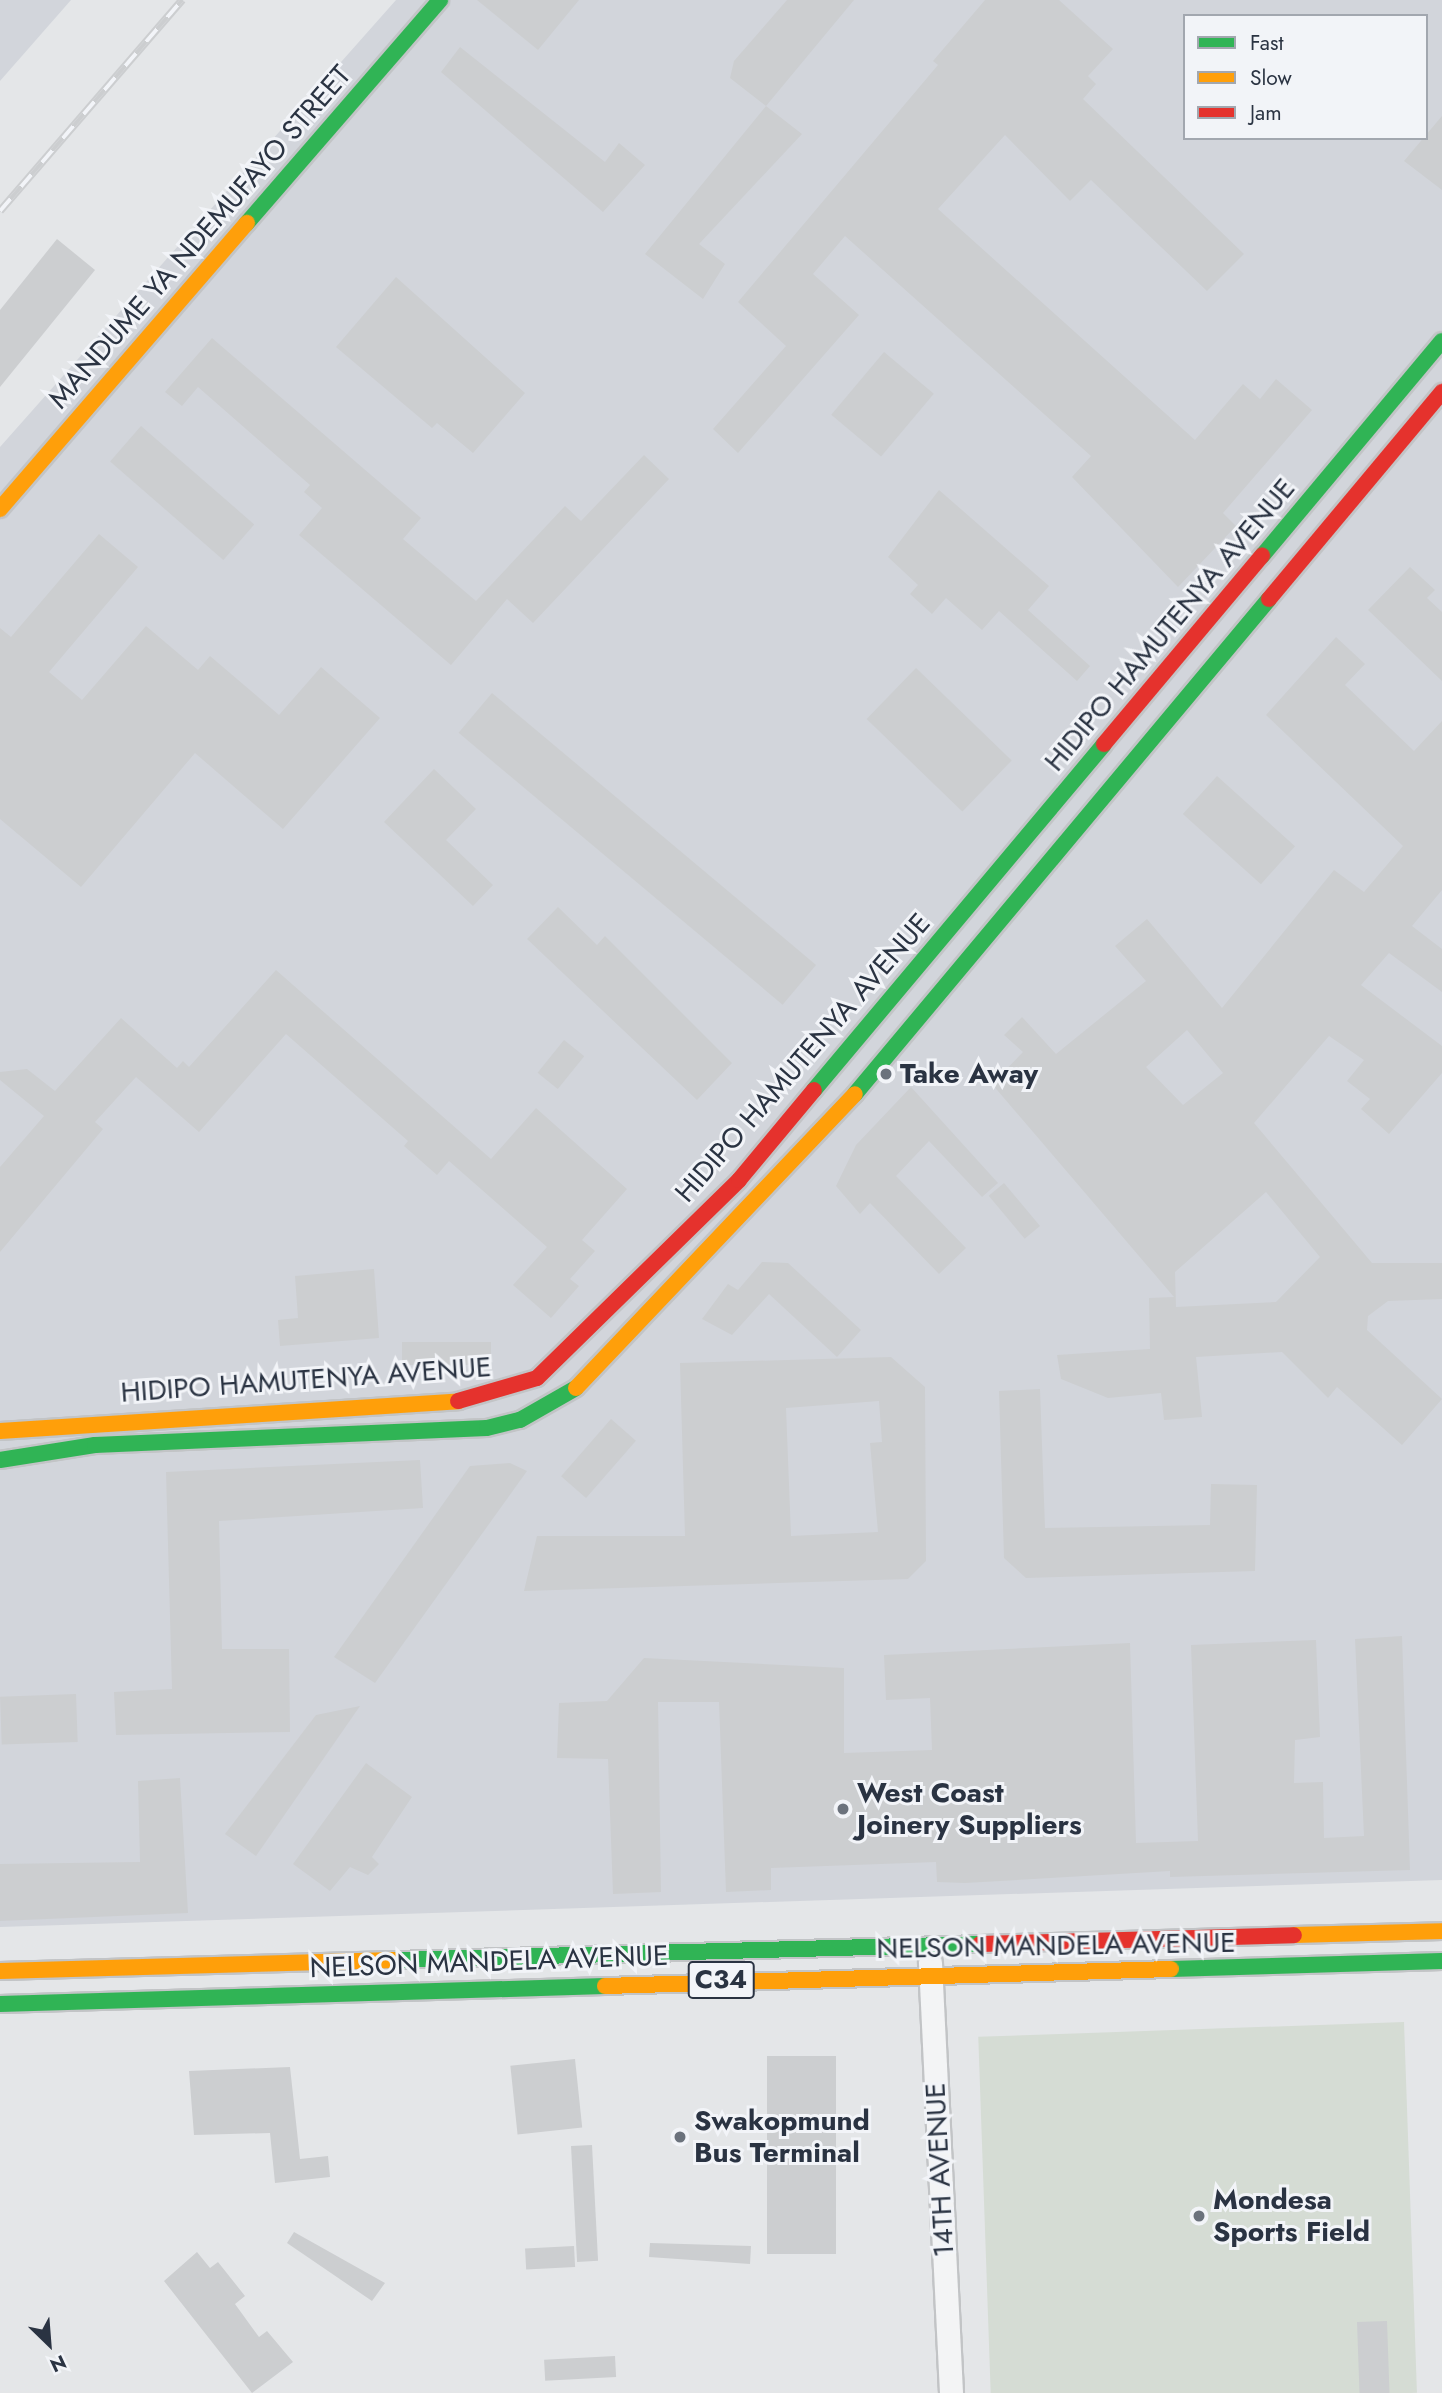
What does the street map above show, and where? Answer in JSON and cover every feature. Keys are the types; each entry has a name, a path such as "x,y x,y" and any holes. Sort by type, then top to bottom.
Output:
{"street":[{"name":"MANDUME YA NDEMUFAYO STREET","path":"0,509 440,0"},
{"name":"HIDIPO HAMUTENYA AVENUE","path":"0,1432 24,1427 479,1400 537,1378 739,1180 1442,341"},
{"name":"HIDIPO HAMUTENYA AVENUE","path":"0,1460 95,1445 487,1428 520,1420 575,1389 760,1200 901,1042 1442,392"},
{"path":"0,1424 24,1427"},
{"path":"0,1467 18,1457"},
{"name":"NELSON MANDELA AVENUE","path":"0,1971 1442,1931"},
{"name":"14TH AVENUE","path":"930,1947 951,2393"},
{"path":"0,1958 19,1971"},
{"name":"NELSON MANDELA AVENUE","path":"0,2004 1442,1961"},
{"path":"10,2021 53,2003"}],"shaded area":[{"path":"0,0 71,0 0,81"},
{"path":"396,0 1442,0 1442,1880 0,1927 0,447"},
{"name":"Mondesa Sports Field","path":"1404,2022 1417,2393 991,2393 978,2037"}],"building":[{"path":"477,0 579,0 538,50"},
{"path":"787,0 854,0 766,106 730,78 734,61"},
{"path":"985,0 1059,0 1113,49 1088,76 1096,84 1083,99 1244,254 1207,291 1091,180 1070,201 1005,135 938,209 1195,440 1243,384 1260,399 1276,379 1312,410 1223,513 1236,526 1178,587 1072,477 1091,456 845,236 813,274 859,315 738,453 713,429 786,346 738,302 938,65 933,61"},
{"path":"460,47 605,162 619,143 645,165 603,212 441,72"},
{"path":"766,106 802,134 699,244 725,264 703,299 645,254"},
{"path":"1442,116 1442,190 1404,161 1422,140 1428,140 1428,133"},
{"path":"57,239 95,270 0,387 0,310"},
{"path":"396,277 525,393 473,453 437,423 432,428 336,347"},
{"path":"212,338 421,518 403,539 476,601 565,506 581,521 644,455 669,479 533,623 507,599 451,665 299,535 322,508 304,492 310,485 198,387 182,406 165,392"},
{"path":"884,352 934,394 881,457 831,415"},
{"path":"141,426 254,524 223,560 110,461"},
{"path":"939,490 1049,586 1028,610 1090,666 1077,681 999,611 982,630 946,598 932,614 910,594 918,585 888,557"},
{"path":"99,534 138,567 49,672 82,700 146,626 198,670 210,656 279,715 321,667 380,718 283,829 195,753 81,887 0,819 0,628 11,637"},
{"path":"1410,567 1435,590 1427,598 1442,612 1442,681 1368,610"},
{"path":"1336,637 1365,664 1345,685 1414,751 1442,721 1442,890 1412,926 1442,949 1442,992 1389,953 1361,985 1442,1046 1442,1073 1389,1134 1361,1109 1370,1099 1347,1081 1364,1060 1329,1036 1254,1123 1372,1263 1442,1263 1442,1299 1388,1301 1368,1316 1367,1330 1442,1399 1402,1445 1337,1387 1328,1398 1282,1352 1196,1357 1202,1417 1164,1420 1161,1393 1108,1398 1061,1379 1057,1355 1150,1349 1149,1298 1174,1297 992,1084 1023,1052 1004,1035 1022,1017 1056,1054 1146,981 1115,946 1147,919 1222,1008 1334,870 1364,892 1403,846 1266,715","holes":["1187,1030 1223,1073 1183,1105 1146,1067","1266,1192 1320,1257 1276,1302 1176,1307 1175,1272"]},
{"path":"916,668 1012,760 962,811 867,719"},
{"path":"492,693 816,965 783,1005 459,733"},
{"path":"434,769 476,809 446,840 493,885 473,906 384,822"},
{"path":"1217,776 1295,846 1261,884 1183,814"},
{"path":"558,907 597,945 605,936 732,1063 697,1100 527,939"},
{"path":"276,970 491,1159 536,1108 627,1189 582,1240 595,1251 570,1279 579,1286 551,1318 513,1285 547,1247 449,1161 437,1175 404,1146 408,1141 286,1034 199,1132 136,1077 95,1122 103,1129 0,1252 0,1167 44,1116 0,1080 0,1072 27,1069 55,1091 121,1018 177,1068 183,1061 189,1067"},
{"path":"564,1040 584,1056 558,1089 538,1073"},
{"path":"911,1087 998,1183 982,1197 929,1141 896,1176 966,1248 939,1274 870,1203 860,1214 836,1186 856,1145"},
{"path":"1004,1183 1040,1226 1025,1239 989,1196"},
{"path":"762,1262 788,1263 861,1330 837,1357 769,1294 732,1335 702,1319 728,1284 738,1290"},
{"path":"374,1269 379,1338 280,1346 278,1320 298,1318 295,1276"},
{"path":"402,1342 491,1342 491,1365 402,1365"},
{"path":"891,1357 925,1387 926,1561 908,1579 524,1591 537,1536 685,1536 680,1363","holes":["879,1401 882,1442 870,1443 878,1532 791,1536 786,1408"]},
{"path":"1040,1389 1045,1528 1210,1525 1211,1484 1257,1485 1255,1571 1026,1578 1004,1558 999,1391"},
{"path":"611,1419 636,1441 586,1498 561,1476"},
{"path":"420,1460 423,1508 219,1521 222,1649 289,1649 290,1732 116,1735 114,1692 172,1689 166,1472"},
{"path":"510,1463 527,1471 375,1683 334,1657 470,1466"},
{"path":"1402,1636 1410,1870 1170,1877 1170,1871 965,1883 937,1882 936,1862 771,1868 771,1890 726,1892 719,1702 658,1702 661,1892 613,1894 608,1759 557,1758 559,1703 607,1701 644,1658 844,1668 844,1753 932,1750 930,1698 886,1700 884,1655 1130,1643 1136,1843 1198,1841 1191,1645 1316,1640 1320,1737 1295,1740 1294,1783 1323,1782 1324,1838 1364,1836 1355,1639"},
{"path":"76,1694 78,1742 2,1745 0,1697"},
{"path":"360,1706 256,1856 225,1834 316,1715"},
{"path":"366,1763 412,1797 372,1857 379,1864 368,1875 350,1867 330,1891 293,1864"},
{"path":"180,1778 188,1913 0,1921 0,1864 140,1862 138,1781"},
{"path":"767,2056 836,2056 836,2254 767,2254"},
{"path":"575,2059 582,2128 518,2134 510,2066"},
{"path":"290,2067 300,2159 328,2156 330,2177 275,2183 270,2133 194,2135 189,2071"},
{"path":"592,2145 598,2261 577,2262 571,2146"},
{"path":"294,2232 385,2283 372,2301 287,2243"},
{"path":"650,2243 751,2246 750,2264 649,2257"},
{"path":"574,2246 575,2267 526,2270 525,2249"},
{"path":"197,2252 210,2268 218,2262 245,2296 235,2304 259,2337 267,2331 293,2362 252,2393 164,2281"},
{"path":"1387,2321 1390,2393 1359,2393 1357,2322"},
{"path":"615,2356 616,2377 545,2381 544,2360"}],"railway":[{"path":"0,211 182,0"}],"traffic: fast":[{"path":"247,223 440,0"},
{"path":"1262,556 1442,341"},
{"path":"855,1094 1269,599"},
{"path":"814,1090 1104,744"},
{"path":"0,1460 95,1445 487,1428 520,1420 576,1388"},
{"path":"394,1960 980,1944"},
{"path":"1171,1969 1442,1961"},
{"path":"0,2004 605,1986"}],"traffic: slow":[{"path":"0,509 247,223"},
{"path":"576,1388 855,1094"},
{"path":"0,1431 458,1401"},
{"path":"1294,1935 1442,1931"},
{"path":"0,1971 394,1960"},
{"path":"605,1986 1171,1969"}],"traffic: jam":[{"path":"1269,599 1442,392"},
{"path":"1104,744 1262,556"},
{"path":"458,1401 537,1378 739,1180 814,1090"},
{"path":"980,1944 1294,1935"}],"place":[{"name":"Take Away","path":"886,1074"},
{"name":"West Coast Joinery Suppliers","path":"843,1809"},
{"name":"Swakopmund Bus Terminal","path":"680,2137"},
{"name":"Mondesa Sports Field","path":"1199,2216"}]}
